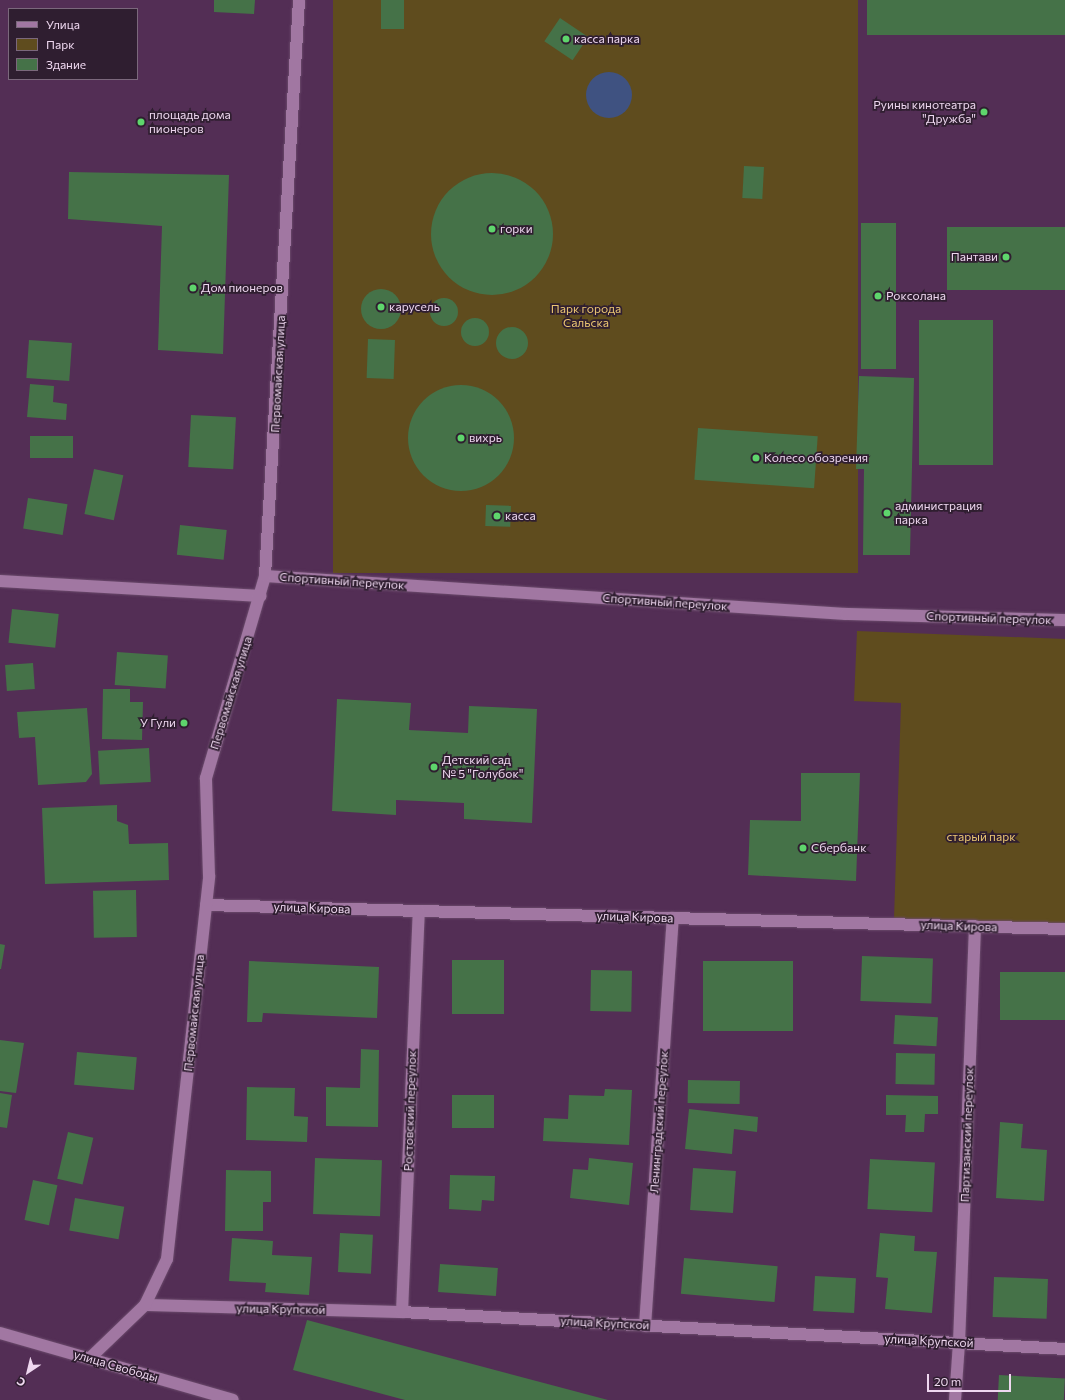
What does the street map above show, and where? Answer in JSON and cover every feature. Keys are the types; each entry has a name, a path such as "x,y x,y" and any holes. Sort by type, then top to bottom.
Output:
{"street":[{"name":"Первомайская улица","path":"90,1358 145,1305 167,1259 209,876 206,778 261,596 265,576 299,0"},
{"name":"Спортивный переулок","path":"265,576 846,614 1065,620"},
{"path":"0,581 261,596"},
{"name":"улица Кирова","path":"206,905 1065,929"},
{"name":"Ростовский переулок","path":"402,1312 419,911"},
{"name":"Ленинградский переулок","path":"645,1326 672,918"},
{"name":"Партизанский переулок","path":"955,1400 959,1343 975,926"},
{"name":"улица Крупской","path":"145,1305 402,1312 1065,1349"},
{"name":"улица Свободы","path":"0,1333 233,1400"}],"green space":[{"name":"Парк города Сальска","path":"333,0 858,0 858,573 333,573"},
{"name":"старый парк","path":"857,631 1065,639 1065,925 894,919 901,703 854,701"}],"water":[{"path":"609,72 622,76 628,82 632,95 628,108 622,114 609,118 596,114 590,108 586,95 590,82 596,76"}],"building":[{"path":"214,0 255,0 254,14 214,12"},
{"path":"381,0 404,0 404,29 381,29"},
{"path":"867,0 1065,0 1065,35 867,35"},
{"name":"касса парка","path":"560,18 588,37 573,60 544,41"},
{"path":"744,166 764,167 762,199 742,198"},
{"name":"Дом пионеров","path":"69,172 229,175 223,354 158,350 162,226 68,219"},
{"name":"горки","path":"492,173 515,177 526,183 535,191 543,200 549,211 553,234 549,257 543,268 535,277 526,285 515,291 492,295 469,291 458,285 449,277 441,268 435,257 431,234 435,211 441,200 449,191 458,183 469,177"},
{"name":"Роксолана","path":"861,223 896,223 896,369 861,369"},
{"name":"Пантави","path":"947,227 1065,227 1065,290 947,290"},
{"name":"карусель","path":"385,289 392,292 398,298 401,309 400,317 392,326 385,329 377,329 370,326 362,317 361,305 364,298 373,290"},
{"path":"444,298 454,302 458,312 454,322 444,326 434,322 430,312 434,302"},
{"path":"475,318 485,322 489,332 485,342 475,346 465,342 461,332 465,322"},
{"path":"919,320 993,320 993,465 919,465"},
{"path":"512,327 521,330 525,334 528,343 525,352 521,356 512,359 503,356 499,352 496,343 499,334 503,330"},
{"path":"368,339 395,340 394,379 367,378"},
{"path":"29,340 72,343 69,381 26,378"},
{"path":"859,376 914,378 910,555 863,555 864,469 856,469"},
{"path":"30,384 54,386 53,402 67,404 66,420 27,417"},
{"name":"вихрь","path":"461,385 481,389 499,400 510,418 514,438 510,458 499,476 481,487 461,491 441,487 423,476 412,458 408,438 412,418 423,400 441,389"},
{"path":"191,415 236,417 233,469 188,467"},
{"name":"Колесо обозрения","path":"698,428 818,436 814,488 694,480"},
{"path":"30,436 73,436 73,458 30,458"},
{"path":"94,469 123,475 114,520 84,514"},
{"path":"28,498 68,504 63,535 23,529"},
{"name":"касса","path":"486,505 511,506 510,527 485,526"},
{"path":"180,525 227,530 224,560 177,555"},
{"path":"12,609 59,614 55,648 8,643"},
{"path":"117,652 168,656 166,688 115,685"},
{"path":"33,663 35,689 7,691 5,665"},
{"path":"103,689 130,689 130,702 143,702 142,740 102,739"},
{"name":"Детский сад № 5 \"Голубок\"","path":"337,699 411,703 409,730 468,733 469,706 537,709 532,823 464,819 464,803 396,800 396,815 332,811"},
{"path":"87,708 92,774 86,782 38,785 35,737 19,738 17,712"},
{"path":"149,748 151,782 100,785 98,751"},
{"name":"Сбербанк","path":"801,773 860,773 856,881 748,875 750,820 801,821"},
{"path":"117,805 117,821 128,825 129,844 168,843 169,880 45,884 42,808"},
{"path":"136,890 137,937 94,938 93,891"},
{"path":"0,944 5,945 1,969 0,969"},
{"path":"862,956 933,958 931,1003 860,1001"},
{"path":"452,960 504,960 504,1014 452,1014"},
{"path":"249,961 379,967 377,1018 263,1013 262,1022 247,1022"},
{"path":"703,961 793,961 793,1031 703,1031"},
{"path":"591,970 632,971 631,1012 590,1011"},
{"path":"1000,972 1065,972 1065,1020 1000,1020"},
{"path":"895,1015 938,1017 936,1046 893,1044"},
{"path":"0,1040 24,1043 16,1093 0,1091"},
{"path":"361,1049 379,1050 378,1127 326,1126 326,1087 360,1088"},
{"path":"77,1052 137,1057 134,1090 74,1085"},
{"path":"896,1053 935,1054 934,1085 895,1084"},
{"path":"688,1080 740,1081 740,1104 688,1103"},
{"path":"247,1087 295,1088 294,1116 308,1117 307,1142 246,1140"},
{"path":"605,1089 632,1090 629,1145 543,1141 544,1118 568,1119 569,1095 604,1096"},
{"path":"0,1093 12,1095 7,1128 0,1127"},
{"path":"452,1095 494,1095 494,1128 452,1128"},
{"path":"886,1095 938,1096 938,1114 925,1114 924,1132 905,1132 906,1115 886,1115"},
{"path":"689,1109 758,1117 757,1132 734,1129 732,1154 685,1149"},
{"path":"1000,1122 1023,1124 1021,1148 1047,1150 1044,1201 996,1198"},
{"path":"68,1132 93,1138 83,1185 57,1179"},
{"path":"315,1158 382,1160 380,1216 313,1214"},
{"path":"589,1158 633,1163 629,1205 570,1198 573,1169 588,1170"},
{"path":"870,1159 935,1162 932,1212 867,1209"},
{"path":"693,1168 736,1171 733,1213 690,1210"},
{"path":"226,1170 271,1171 271,1202 263,1202 263,1231 225,1231"},
{"path":"450,1175 495,1176 494,1201 482,1200 481,1211 449,1209"},
{"path":"33,1180 57,1185 49,1225 24,1220"},
{"path":"75,1198 124,1207 119,1239 69,1230"},
{"path":"340,1233 373,1235 371,1274 338,1272"},
{"path":"880,1233 915,1236 914,1251 937,1252 932,1313 885,1309 888,1278 876,1277"},
{"path":"232,1238 273,1241 272,1255 312,1257 309,1295 265,1292 266,1283 229,1281"},
{"path":"684,1258 778,1266 775,1302 681,1294"},
{"path":"440,1264 498,1268 496,1296 438,1292"},
{"path":"815,1276 856,1278 854,1313 813,1311"},
{"path":"994,1277 1048,1279 1047,1319 993,1317"},
{"path":"307,1320 608,1400 405,1400 293,1370"},
{"path":"999,1375 1065,1378 1064,1400 998,1400"}],"place":[{"name":"касса парка","path":"566,39"},
{"name":"Руины кинотеатра \"Дружба\"","path":"984,112"},
{"name":"площадь дома пионеров","path":"141,122"},
{"name":"горки","path":"492,229"},
{"name":"Пантави","path":"1006,257"},
{"name":"Дом пионеров","path":"193,288"},
{"name":"Роксолана","path":"878,296"},
{"name":"карусель","path":"381,307"},
{"name":"вихрь","path":"461,438"},
{"name":"Колесо обозрения","path":"756,458"},
{"name":"администрация парка","path":"887,513"},
{"name":"касса","path":"497,516"},
{"name":"У Гули","path":"184,723"},
{"name":"Детский сад № 5 \"Голубок\"","path":"434,767"},
{"name":"Сбербанк","path":"803,848"}]}
